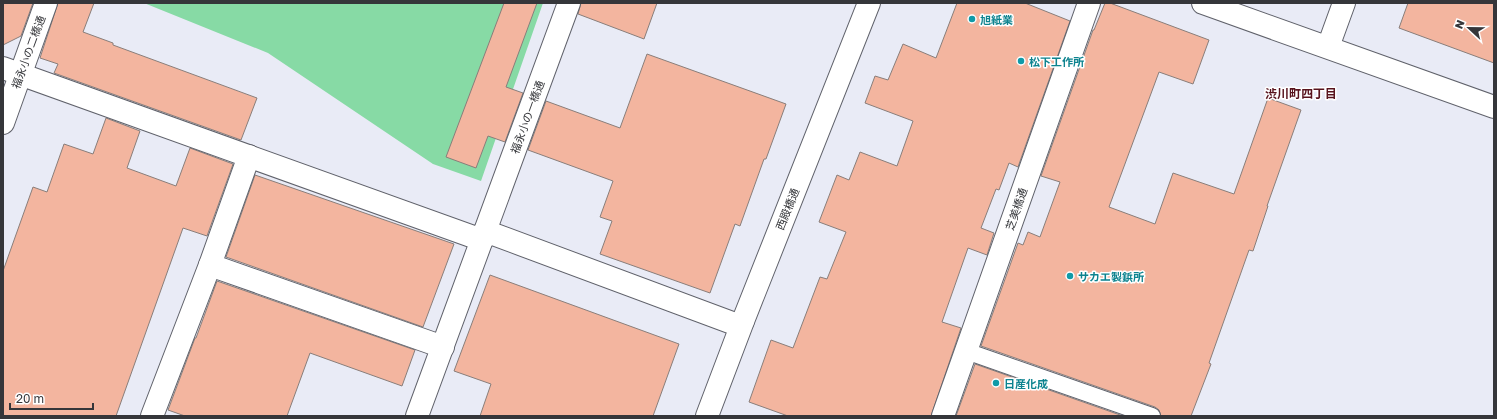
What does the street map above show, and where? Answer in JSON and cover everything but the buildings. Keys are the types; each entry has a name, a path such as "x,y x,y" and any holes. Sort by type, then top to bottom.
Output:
{"street":[{"name":"福永小の二橋通","path":"3,123 12,72 46,3"},
{"name":"福永小の一橋通","path":"417,416 569,3"},
{"name":"西殿橋通","path":"707,416 869,3"},
{"name":"芝美橋通","path":"943,416 1089,3"},
{"path":"1203,3 1494,107"},
{"path":"1328,47 1344,3"},
{"path":"12,72 248,156 484,236 735,324 743,321"},
{"path":"152,416 210,265 248,156"},
{"path":"210,265 443,346"}],"lane":[{"path":"966,351 1152,416"}],"green space":[{"path":"144,3 543,3 481,181 433,164 268,53"}],"place":[{"name":"旭紙業","path":"972,19"},
{"name":"松下工作所","path":"1021,61"},
{"name":"サカエ製鋲所","path":"1070,276"},
{"name":"日産化成","path":"996,383"}],"district":[{"name":"渋川町四丁目","path":"1301,93"}]}
